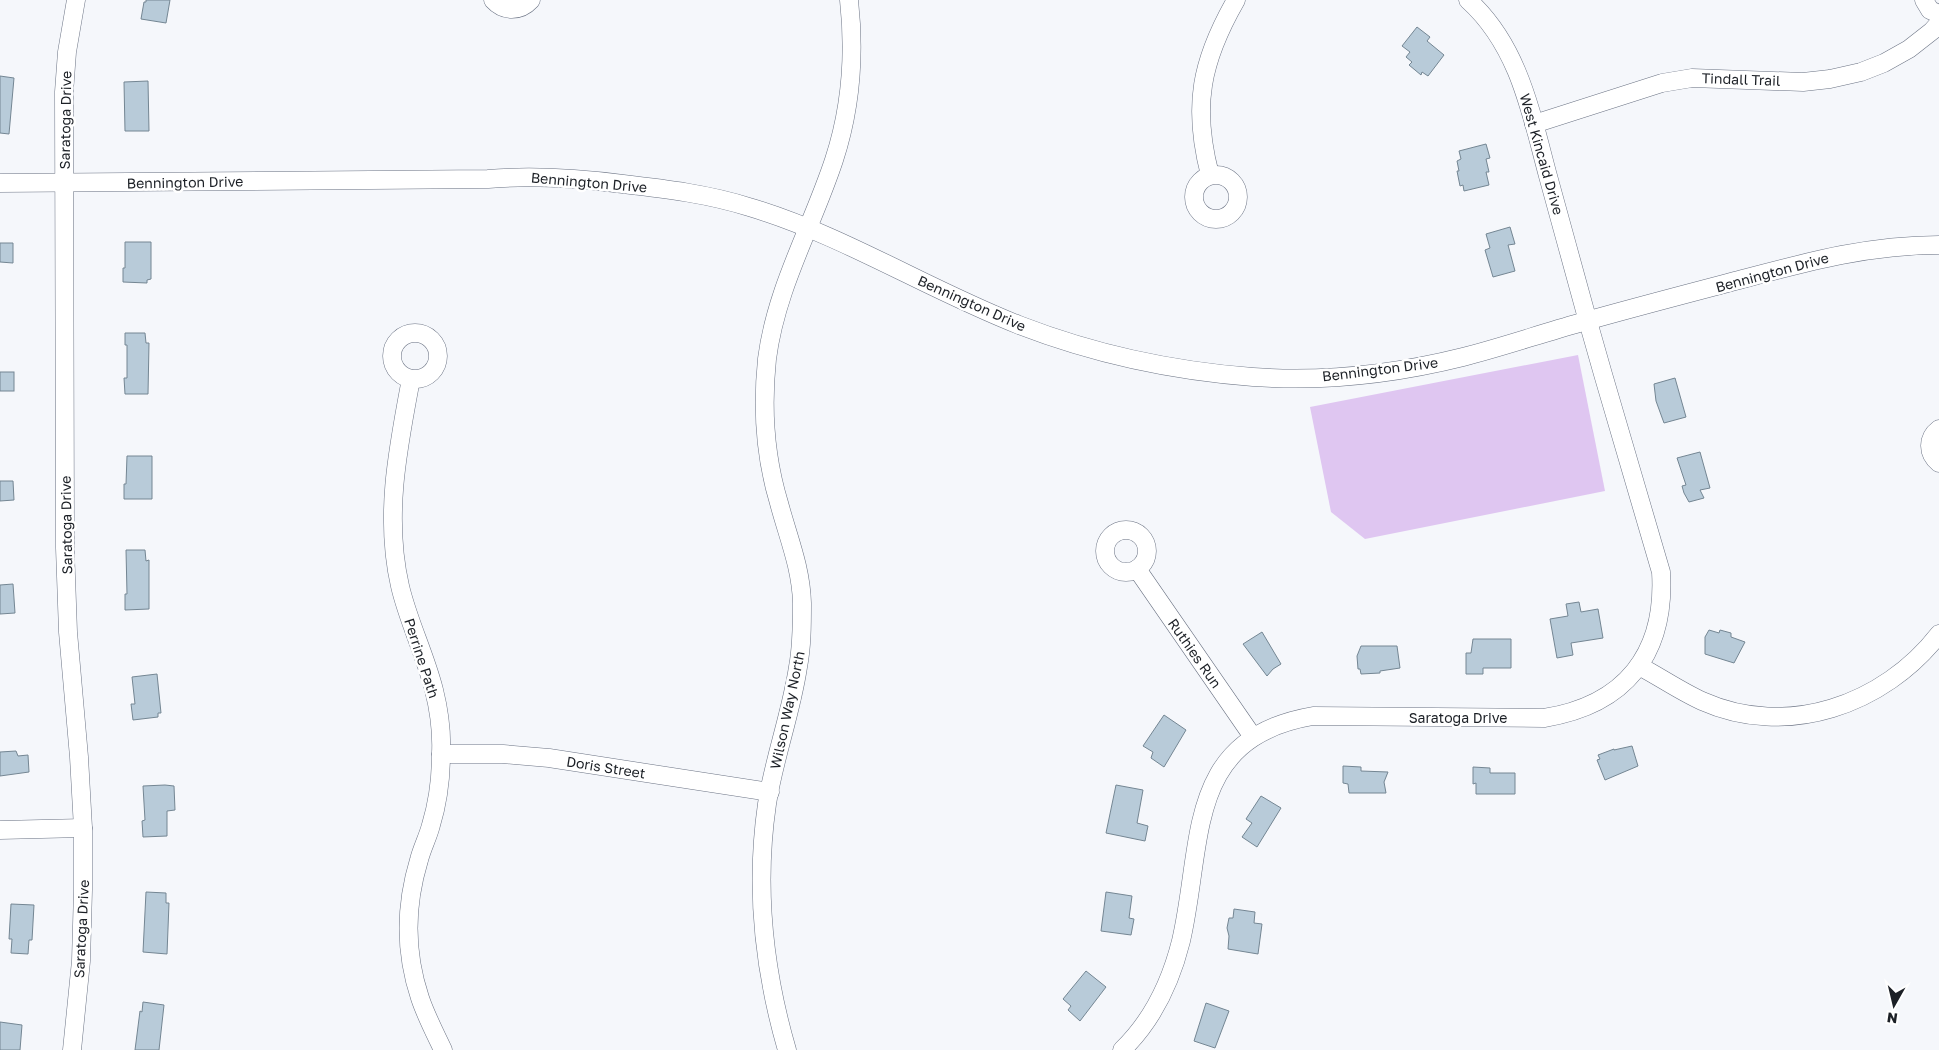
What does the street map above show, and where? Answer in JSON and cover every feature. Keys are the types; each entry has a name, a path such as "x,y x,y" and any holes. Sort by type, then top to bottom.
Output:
{"street":[{"name":"Saratoga Drive","path":"72,1050 81,962 84,890 83,828 68,632 63,184 64,92 67,52 76,0"},
{"path":"493,0 497,5 509,10 522,8 531,0"},
{"name":"Wilson Way North","path":"787,1050 769,974 763,922 762,861 764,828 770,792 798,669 802,598 798,568 771,472 766,435 765,387 773,328 783,291 834,161 844,125 850,88 852,58 852,27 849,0"},
{"path":"1210,175 1202,138 1200,111 1202,84 1210,54 1220,29 1236,0"},
{"name":"West Kincaid Drive","path":"1468,0 1493,27 1508,51 1521,80 1588,321"},
{"path":"1924,0 1930,10 1939,14"},
{"name":"Tindall Trail","path":"1534,124 1662,83 1692,78 1802,82 1830,79 1861,72 1884,63 1908,49 1932,31 1939,23"},
{"name":"Bennington Drive","path":"0,183 63,184 488,179 523,176 568,177 670,189 711,197 751,208 807,228 1016,324 1089,348 1136,361 1196,372 1257,377 1306,378 1364,374 1416,367 1464,357 1588,321 1828,256 1874,249 1939,244"},
{"name":"Saratoga Drive","path":"1122,1050 1148,1018 1162,994 1173,968 1181,941 1204,806 1212,784 1236,751 1253,737 1292,719 1313,716 1544,718 1568,714 1604,698 1623,684 1639,666 1652,643 1659,620 1662,596 1661,572 1588,321"},
{"name":"Perrine Path","path":"411,379 394,479 392,514 394,550 409,620 434,690 440,721 441,754 438,793 431,824 412,885 408,915 409,945 413,974 420,1000 443,1050"},
{"path":"1939,428 1933,434 1930,448 1932,456 1939,463"},
{"name":"Ruthies Run","path":"1137,569 1253,737"},
{"path":"1639,666 1702,701 1726,709 1752,715 1804,715 1831,709 1857,700 1885,685 1907,669 1939,634"},
{"name":"Doris Street","path":"441,754 503,754 550,758 770,792"},
{"path":"0,830 83,828"}],"shaded area":[{"path":"1578,355 1605,491 1365,539 1331,512 1310,407"}],"building":[{"path":"146,0 170,0 166,23 141,19"},
{"path":"1417,27 1430,37 1427,41 1444,55 1428,76 1422,72 1421,75 1409,65 1412,62 1406,57 1410,52 1402,46"},
{"path":"0,76 14,78 9,134 0,133"},
{"path":"148,81 149,131 125,131 124,82"},
{"path":"1486,144 1490,158 1486,159 1489,185 1464,191 1463,185 1460,186 1457,171 1459,171 1457,161 1461,159 1459,151"},
{"path":"1510,227 1515,244 1508,245 1515,271 1493,277 1485,250 1490,248 1486,234"},
{"path":"125,242 151,242 151,279 147,280 147,283 123,282"},
{"path":"0,243 13,243 13,263 0,262"},
{"path":"125,333 145,333 146,343 149,343 148,394 125,394 124,378 127,378 127,345 125,345"},
{"path":"0,372 14,372 14,391 0,391"},
{"path":"1675,378 1686,417 1664,423 1656,401 1654,384"},
{"path":"1700,452 1710,488 1700,490 1704,498 1689,502 1682,486 1686,485 1677,458"},
{"path":"127,456 152,456 152,499 124,499"},
{"path":"0,481 13,481 14,500 0,501"},
{"path":"126,550 145,550 146,561 149,560 149,609 125,610 125,594 127,594"},
{"path":"13,584 15,613 0,614 0,585"},
{"path":"1579,602 1581,612 1598,609 1603,638 1571,643 1573,655 1557,658 1550,619 1568,616 1566,604"},
{"path":"1709,630 1719,633 1720,630 1731,633 1731,637 1745,642 1734,663 1705,654 1705,637"},
{"path":"1262,632 1281,664 1267,676 1243,644"},
{"path":"1473,639 1511,639 1511,668 1483,668 1483,674 1466,674 1466,653 1471,653"},
{"path":"1361,646 1397,646 1400,668 1380,671 1380,673 1361,674 1360,669 1358,669 1357,656"},
{"path":"157,674 161,713 158,713 158,717 133,720 131,704 135,704 132,677"},
{"path":"1164,715 1186,730 1164,767 1151,758 1153,752 1143,746"},
{"path":"1632,746 1638,766 1605,780 1597,760 1600,759 1598,755 1614,749"},
{"path":"16,751 18,756 28,755 29,772 0,776 0,752"},
{"path":"1343,766 1361,767 1361,771 1388,772 1384,782 1386,793 1349,793 1348,784 1343,783"},
{"path":"1473,767 1490,768 1490,773 1515,773 1515,794 1476,794 1476,783 1473,784"},
{"path":"1116,785 1143,790 1137,823 1148,826 1145,841 1106,833"},
{"path":"143,786 174,786 175,810 167,811 167,836 143,837 142,821 145,820"},
{"path":"1261,796 1281,808 1257,847 1242,837 1252,823 1246,819"},
{"path":"146,892 166,893 166,903 169,903 167,954 143,952"},
{"path":"1106,892 1132,896 1129,918 1134,919 1131,935 1101,931"},
{"path":"11,904 34,905 32,940 29,940 28,954 11,953 12,939 9,939"},
{"path":"1234,909 1255,912 1254,923 1262,924 1258,954 1228,949 1229,936 1227,928 1229,918 1233,918"},
{"path":"1086,971 1106,987 1080,1021 1068,1010 1071,1006 1063,999"},
{"path":"143,1002 164,1005 159,1050 135,1050"},
{"path":"1206,1003 1229,1011 1215,1048 1194,1041"},
{"path":"0,1022 22,1025 20,1050 0,1050"}]}
